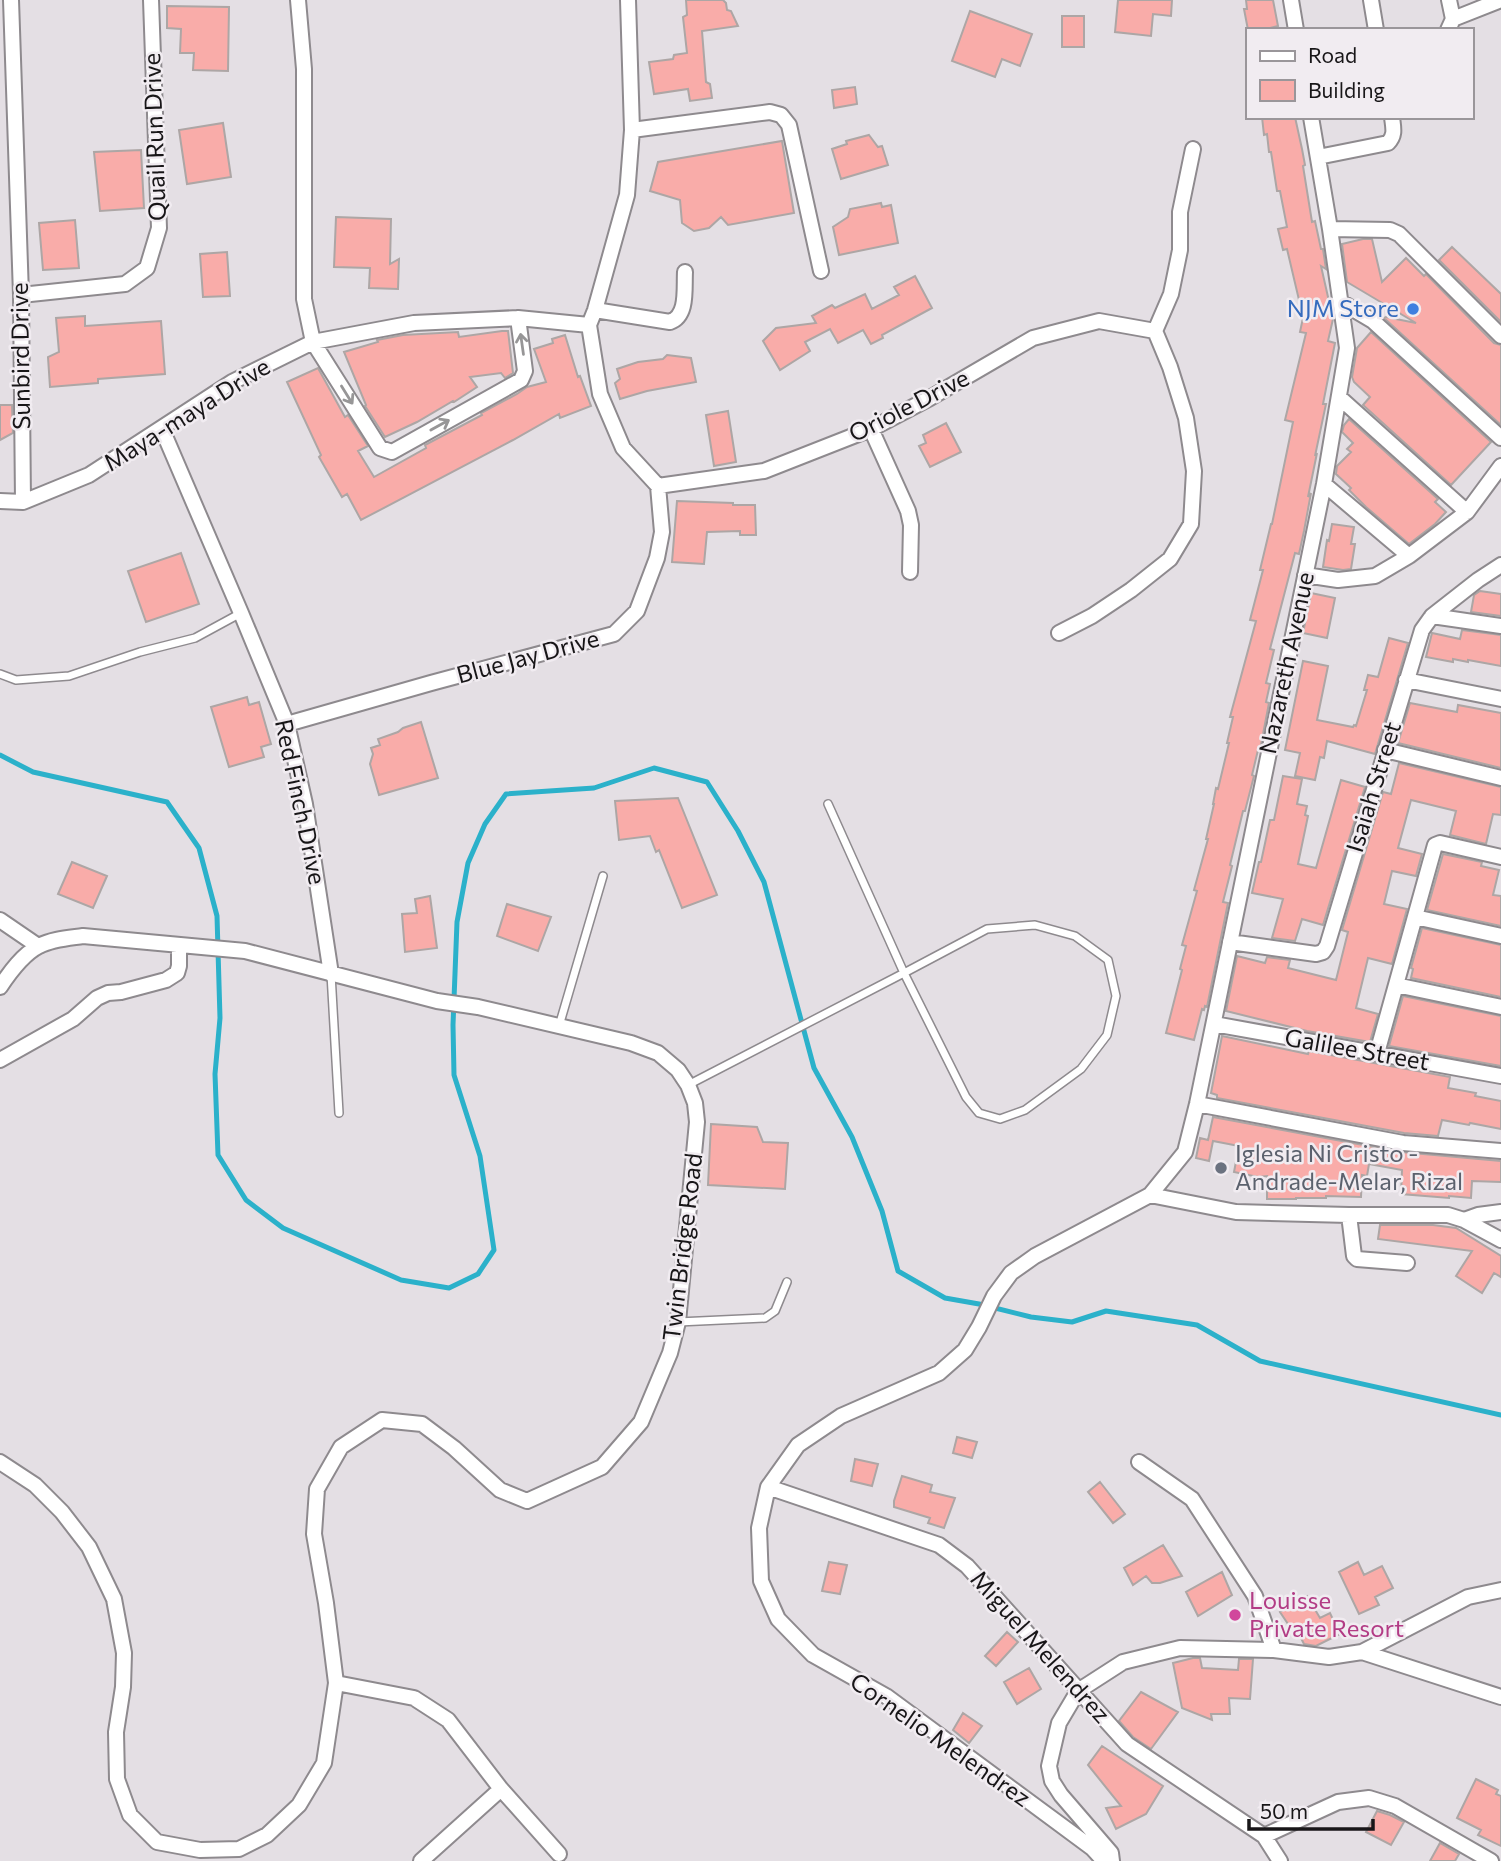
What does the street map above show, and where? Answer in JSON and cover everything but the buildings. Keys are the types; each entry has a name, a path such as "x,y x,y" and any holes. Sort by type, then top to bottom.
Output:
{"street":[{"name":"Sunbird Drive","path":"11,0 21,295 23,502"},
{"name":"Quail Run Drive","path":"21,295 125,284 146,268 159,228 151,0"},
{"path":"298,0 304,69 304,299 313,342 380,448 392,452 521,380 525,371 518,318"},
{"path":"628,0 632,130 627,195 589,325 600,394 623,448 658,486"},
{"path":"1291,0 1296,28"},
{"path":"1371,0 1376,28"},
{"path":"1450,0 1450,24 1501,0"},
{"path":"632,130 770,111 781,116 789,125 821,271"},
{"name":"Nazareth Avenue","path":"1150,1195 1185,1152 1197,1104 1340,398 1347,348 1311,119"},
{"path":"1318,157 1388,143 1394,131 1392,119"},
{"path":"1059,633 1092,616 1131,590 1170,559 1191,524 1194,471 1186,418 1155,331 1171,294 1180,250 1180,212 1193,149"},
{"path":"1330,229 1390,230 1399,234 1501,336"},
{"path":"595,310 670,322 677,319 682,312 685,272"},
{"path":"1341,302 1373,321 1501,438"},
{"name":"Maya-maya Drive","path":"0,502 23,502 89,475 233,382 313,342 414,323 518,318 589,325"},
{"name":"Oriole Drive","path":"658,486 764,471 871,429 1033,338 1099,321 1155,331"},
{"path":"1340,398 1467,512"},
{"name":"Red Finch Drive","path":"162,429 287,724 305,804 331,974"},
{"path":"871,429 908,511 911,525 910,572"},
{"path":"1305,575 1338,580 1375,576 1409,556 1467,512 1501,466"},
{"path":"1324,484 1409,556"},
{"name":"Blue Jay Drive","path":"287,724 431,682 614,634 637,611 657,558 662,532 658,486"},
{"name":"Isaiah Street","path":"1230,942 1316,954 1323,952 1422,630 1432,616 1501,565"},
{"path":"1432,616 1501,626"},
{"path":"1406,680 1501,699"},
{"path":"1385,750 1501,778"},
{"path":"1377,1053 1435,845 1440,843 1501,857"},
{"path":"1415,917 1501,936"},
{"path":"0,920 38,946 15,967 0,986"},
{"name":"Twin Bridge Road","path":"0,1462 35,1485 62,1512 89,1547 114,1599 124,1653 123,1687 116,1732 117,1779 130,1815 157,1842 200,1850 239,1849 267,1835 299,1805 324,1763 336,1683 314,1534 317,1489 341,1447 382,1420 422,1424 454,1448 500,1490 527,1501 602,1467 641,1422 670,1353 678,1322 697,1122 695,1103 688,1084 678,1070 658,1053 631,1043 478,1007 438,1001 245,951 83,936 38,946"},
{"path":"0,1060 73,1019 97,998 108,993 166,981 177,973 183,945"},
{"path":"1396,985 1501,1007"},
{"name":"Galilee Street","path":"1214,1024 1501,1076"},
{"path":"1197,1104 1403,1143 1501,1151"},
{"path":"1150,1195 1236,1212 1448,1215 1464,1220 1501,1240"},
{"name":"Cornelio Melendrez","path":"1104,1861 1092,1848 886,1696 813,1655 778,1619 761,1581 758,1528 768,1487 798,1445 841,1416 939,1373 965,1350 994,1296 1012,1273 1035,1256 1150,1195"},
{"path":"1464,1220 1501,1212"},
{"path":"1349,1215 1354,1255 1357,1259 1407,1263"},
{"path":"1139,1462 1192,1499 1255,1596 1274,1650"},
{"name":"Miguel Melendrez","path":"768,1487 939,1545 967,1566 1127,1744 1264,1836 1280,1861"},
{"path":"1112,1861 1111,1853 1052,1781 1049,1766 1059,1723 1078,1691 1123,1662 1180,1648 1274,1650 1329,1657 1362,1652 1468,1597 1501,1590"},
{"path":"1362,1652 1501,1696"},
{"path":"336,1683 414,1698 448,1720 501,1789 559,1854"},
{"path":"421,1861 501,1789"},
{"path":"1264,1836 1338,1802 1368,1798 1395,1806 1491,1861"}],"lane":[{"path":"0,674 16,680 69,676 140,652 195,638 241,613"},
{"path":"688,1084 817,1018 904,973 988,929 1035,925 1075,936 1108,960 1116,996 1107,1035 1082,1069 1026,1110 1000,1119 979,1114 966,1097 904,973 828,804"},
{"path":"559,1026 603,876"},
{"name":"Red Finch Drive","path":"331,974 339,1113"},
{"path":"678,1322 765,1318 775,1311 786,1282"}],"waterway":[{"path":"0,755 33,772 167,802 199,848 217,916 220,1018 215,1074 218,1155 246,1200 283,1228 401,1280 449,1288 478,1274 494,1250 480,1156 454,1075 457,922 468,863 485,824 506,794 594,788 654,768 707,782 738,831 764,882 814,1068 852,1137 882,1211 898,1271 945,1298 1031,1317 1072,1322 1106,1311 1197,1325 1260,1361 1501,1415"}],"place":[{"name":"NJM Store","path":"1413,309"},
{"name":"Iglesia Ni Cristo - Andrade-Melar, Rizal","path":"1221,1168"},
{"name":"Louisse Private Resort","path":"1235,1615"}]}
